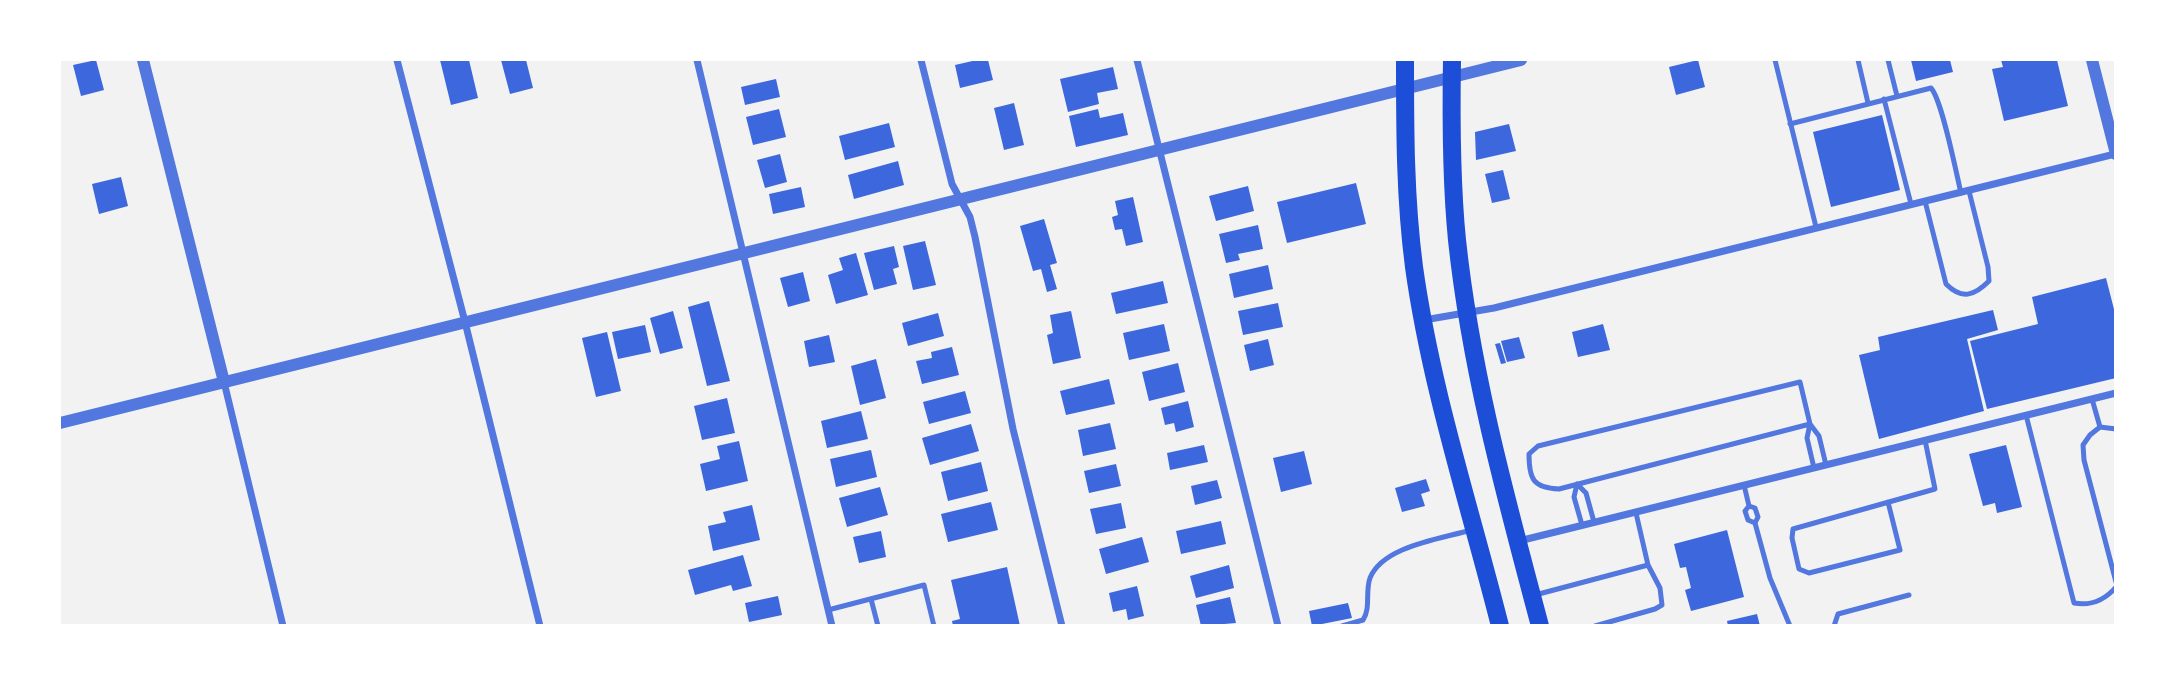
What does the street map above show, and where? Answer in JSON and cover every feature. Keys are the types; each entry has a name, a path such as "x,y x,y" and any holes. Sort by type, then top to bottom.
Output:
{"main road":[{"path":"1405,60 1406,189 1414,269 1441,402 1500,625"},
{"path":"1452,60 1452,182 1466,312 1485,418 1540,625"}],"street":[{"path":"143,60 283,625"},
{"path":"397,60 466,322 540,625"},
{"path":"697,60 832,625"},
{"path":"920,60 952,184 970,217 1013,429 1062,625"},
{"path":"1137,60 1278,625"},
{"path":"60,423 1521,60"},
{"path":"1424,320 1494,308 2115,154 2092,60"},
{"path":"1518,541 2116,393"}],"lane":[{"path":"1775,60 1816,227"},
{"path":"1857,60 1868,103"},
{"path":"1888,60 1897,96"},
{"path":"1790,124 1928,88 1934,92 1988,267 1989,281 1980,289 1968,295 1955,293 1946,284 1925,201"},
{"path":"1884,99 1911,204"},
{"path":"1810,425 1559,489 1544,488 1532,479 1529,468 1529,454 1538,446 1800,382 1810,425 1807,438 1814,468"},
{"path":"2092,399 2100,427"},
{"path":"2026,415 2074,603 2081,604 2107,597 2116,585 2084,460 2083,444 2100,427 2116,429"},
{"path":"1810,425 1819,436 1826,465"},
{"path":"1888,502 1900,550 1809,573 1799,569 1792,538 1793,528 1935,489 1925,440"},
{"path":"1577,485 1586,493 1594,522"},
{"path":"1577,485 1574,498 1582,525"},
{"path":"1744,485 1749,506 1745,511 1748,520 1755,523 1770,578 1790,625"},
{"path":"1595,625 1661,607 1663,602 1660,588 1648,565 1636,513"},
{"path":"1342,625 1363,620 1368,612 1367,591 1370,578 1378,564 1393,553 1475,529"},
{"path":"1532,596 1648,565"},
{"path":"828,610 924,585 934,625"},
{"path":"1834,625 1838,614 1909,595"},
{"path":"871,599 878,625"}],"building":[{"path":"96,60 104,90 81,96 73,65"},
{"path":"440,60 469,60 478,98 451,105"},
{"path":"501,60 526,60 533,88 510,94"},
{"path":"988,60 993,80 960,88 955,65"},
{"path":"1698,60 1705,87 1676,95 1669,67"},
{"path":"1911,60 1950,60 1953,72 1916,81"},
{"path":"2001,60 2057,60 2068,106 2004,121 1992,69 2003,67"},
{"path":"1113,67 1118,89 1097,93 1099,104 1068,112 1060,79"},
{"path":"776,79 780,97 745,105 741,87"},
{"path":"1014,103 1024,145 1004,150 994,108"},
{"path":"779,109 786,137 753,145 746,117"},
{"path":"1098,109 1100,118 1123,113 1128,135 1076,147 1069,116"},
{"path":"1882,115 1900,190 1831,207 1813,132"},
{"path":"889,123 895,147 845,160 839,136"},
{"path":"1509,124 1516,151 1476,160 1475,132"},
{"path":"780,154 787,182 765,188 757,160"},
{"path":"898,161 904,185 854,199 848,175"},
{"path":"1503,170 1510,199 1492,203 1485,174"},
{"path":"121,177 128,206 99,214 92,184"},
{"path":"1356,183 1366,224 1287,243 1277,202"},
{"path":"1248,186 1254,211 1216,221 1209,196"},
{"path":"801,187 805,207 773,214 769,194"},
{"path":"1133,197 1143,242 1126,246 1122,229 1115,230 1112,217 1118,215 1115,201"},
{"path":"1044,219 1057,263 1050,265 1057,289 1047,292 1041,269 1033,271 1020,226"},
{"path":"1258,225 1263,249 1238,254 1240,260 1226,263 1219,234"},
{"path":"925,241 936,285 913,290 903,246"},
{"path":"894,246 899,267 893,269 897,284 874,290 864,253"},
{"path":"856,253 868,295 836,304 828,275 843,270 839,258"},
{"path":"1268,265 1273,289 1234,298 1229,274"},
{"path":"803,272 810,301 788,307 780,278"},
{"path":"2106,278 2116,317 2116,378 1987,409 1970,341 2038,324 2032,297"},
{"path":"1163,281 1168,303 1116,314 1111,293"},
{"path":"709,301 730,381 707,386 688,307"},
{"path":"1278,303 1283,327 1243,335 1238,311"},
{"path":"1993,310 1998,330 1967,339 1984,411 1879,439 1859,355 1880,350 1878,337"},
{"path":"673,311 683,348 660,354 650,318"},
{"path":"1071,311 1081,358 1053,364 1047,335 1053,333 1050,315"},
{"path":"938,313 944,336 908,346 902,323"},
{"path":"1164,324 1170,351 1129,360 1123,333"},
{"path":"1603,324 1610,350 1578,357 1572,332"},
{"path":"645,325 651,352 618,359 612,332"},
{"path":"607,332 621,391 596,397 582,338"},
{"path":"829,335 835,362 809,367 804,341"},
{"path":"1519,337 1525,358 1507,362 1501,341"},
{"path":"1268,339 1274,365 1250,371 1244,345"},
{"path":"1500,343 1506,363 1501,364 1495,344"},
{"path":"952,347 959,375 922,384 916,361 932,358 931,352"},
{"path":"876,359 886,398 860,405 851,366"},
{"path":"1178,363 1185,392 1149,401 1142,372"},
{"path":"1109,379 1115,404 1066,415 1060,391"},
{"path":"965,391 971,413 929,424 923,402"},
{"path":"727,398 735,433 702,440 694,406"},
{"path":"1188,401 1194,427 1176,432 1174,423 1165,425 1161,408"},
{"path":"861,411 868,439 827,448 821,421"},
{"path":"1110,423 1116,449 1083,456 1078,430"},
{"path":"971,424 979,451 930,465 922,438"},
{"path":"739,441 748,481 706,491 700,464 720,459 717,446"},
{"path":"1204,445 1208,462 1170,470 1167,453"},
{"path":"2006,445 2022,507 1997,513 1995,503 1983,506 1969,454"},
{"path":"871,450 877,477 836,487 830,459"},
{"path":"1304,451 1312,484 1281,492 1273,458"},
{"path":"981,462 988,491 948,501 941,472"},
{"path":"1116,464 1121,486 1089,493 1084,471"},
{"path":"1426,479 1430,491 1421,494 1425,506 1402,512 1395,488"},
{"path":"1217,480 1222,498 1195,505 1191,486"},
{"path":"880,487 888,515 847,527 839,498"},
{"path":"991,502 998,530 948,542 941,514"},
{"path":"1121,503 1126,528 1096,534 1090,509"},
{"path":"752,505 760,540 713,551 708,526 726,522 723,512"},
{"path":"1221,521 1226,544 1181,554 1176,531"},
{"path":"1727,530 1744,597 1691,611 1685,590 1691,588 1686,567 1680,568 1674,544"},
{"path":"881,531 886,557 859,563 853,537"},
{"path":"1142,537 1149,562 1106,574 1099,549"},
{"path":"743,555 752,586 733,591 731,585 695,595 688,570"},
{"path":"1229,565 1234,588 1196,598 1190,576"},
{"path":"1007,567 1020,626 953,626 952,621 960,619 951,580"},
{"path":"1137,586 1144,616 1128,620 1126,609 1113,612 1109,593"},
{"path":"778,596 782,615 749,622 745,603"},
{"path":"1230,597 1236,623 1201,626 1196,605"},
{"path":"1348,603 1352,618 1312,626 1309,611"},
{"path":"1757,614 1760,626 1728,626 1727,621"}]}
